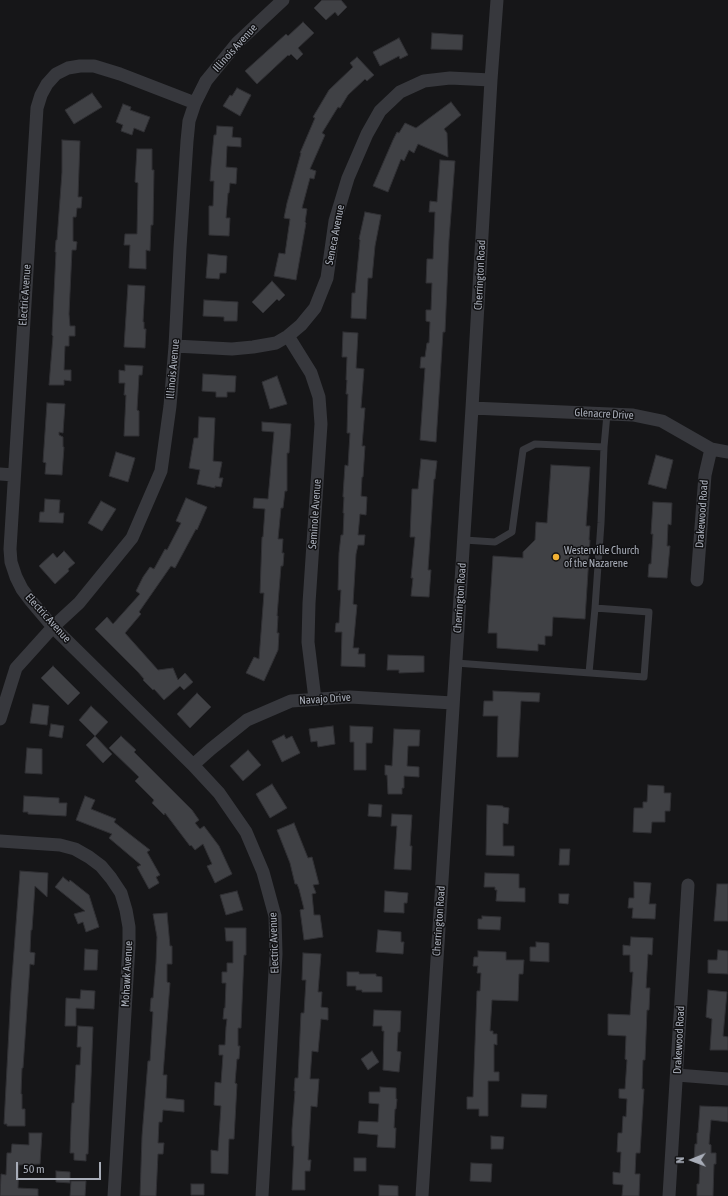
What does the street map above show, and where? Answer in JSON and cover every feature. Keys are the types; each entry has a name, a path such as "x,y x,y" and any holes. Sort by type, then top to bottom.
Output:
{"street":[{"name":"Illinois Avenue","path":"0,719 16,668 53,627 79,603 132,538 161,471 170,406 175,346 189,121 195,103 206,81 237,43 283,0"},
{"name":"Cherrington Road","path":"422,1196 497,0"},
{"name":"Electric Avenue","path":"195,103 120,74 94,66 68,68 56,74 47,84 41,95 37,108 10,549 11,562 22,589 53,627 193,765 219,793 246,832 263,872 274,916 276,954 262,1196"},
{"name":"Seneca Avenue","path":"175,346 232,349 276,343 288,336 301,325 315,308 327,278 335,221 348,178 366,134 380,110 400,92 424,82 450,78 491,80"},
{"name":"Seminole Avenue","path":"288,336 311,374 319,397 321,424 308,634 315,699"},
{"name":"Glenacre Drive","path":"472,408 633,415 662,421 711,449 728,452"},
{"name":"Drakewood Road","path":"697,580 704,481 711,449"},
{"path":"0,474 14,475"},
{"name":"Navajo Drive","path":"193,765 210,749 247,720 291,701 350,697 453,703"},
{"name":"Mohawk Avenue","path":"0,841 60,845 75,849 101,866 121,893 129,927 129,945 114,1196"},
{"name":"Drakewood Road","path":"668,1196 677,1075 688,885"},
{"path":"677,1075 728,1079"}],"lane":[{"path":"589,673 601,523 607,414"},
{"path":"464,540 495,542 512,532 523,450 535,444 604,447"},
{"path":"456,663 644,676 649,612 595,608"}],"building":[{"path":"322,0 341,0 347,7 338,16 335,12 326,20 314,8"},
{"path":"303,22 314,33 298,48 303,54 297,60 291,54 289,56 288,55 257,84 245,71 286,34 288,36"},
{"path":"432,33 463,35 462,50 431,49"},
{"path":"399,38 408,55 400,59 399,56 380,66 373,52"},
{"path":"357,57 374,75 367,81 365,79 348,95 340,108 338,107 322,133 325,135 310,169 316,171 314,179 310,178 302,208 307,209 306,223 296,280 274,276 279,253 285,254 290,219 284,218 287,203 300,153 315,118 313,117 329,90 353,67 350,63"},
{"path":"237,88 251,95 240,116 223,106 230,95 232,96"},
{"path":"92,93 102,107 74,124 65,110"},
{"path":"451,102 461,115 444,129 447,133 448,157 418,144 414,153 409,150 404,161 401,159 388,192 373,186 397,132 399,133 405,123 416,128"},
{"path":"123,104 131,107 130,110 150,117 144,132 134,128 132,135 121,131 123,125 116,122"},
{"path":"217,126 233,127 232,137 241,138 241,147 227,146 226,167 237,168 236,184 230,183 228,193 226,218 230,218 229,236 209,235 209,206 213,206 214,181 210,181 211,166 214,135 216,135"},
{"path":"62,140 80,141 78,197 82,197 81,208 77,208 76,217 73,217 73,241 77,242 76,250 72,250 69,314 70,326 75,326 75,336 69,336 69,346 65,346 64,370 71,370 71,381 64,380 64,385 49,385 53,336 55,252 62,172"},
{"path":"137,149 152,149 152,170 154,170 153,225 151,225 150,251 146,250 146,269 129,268 130,245 124,245 125,234 137,234 138,183 135,182"},
{"path":"440,160 455,161 449,240 445,332 443,332 436,442 420,440 425,368 420,368 421,357 425,357 427,343 429,343 430,322 426,321 426,310 431,310 432,283 426,283 427,259 433,259 435,212 429,212 430,201 437,202"},
{"path":"365,212 381,215 375,246 372,278 368,278 366,319 351,318 352,293 355,293 359,239"},
{"path":"208,254 227,256 226,273 220,273 219,279 206,278"},
{"path":"272,281 285,295 279,301 277,299 263,313 252,302"},
{"path":"128,285 145,286 143,322 144,329 146,329 145,348 124,347"},
{"path":"204,300 238,302 237,321 224,321 224,317 203,316"},
{"path":"343,332 358,333 356,368 364,369 361,408 365,408 362,446 365,446 361,496 367,497 366,515 360,514 358,535 365,535 364,545 358,545 356,554 353,604 357,605 353,648 359,648 358,654 365,654 365,667 341,666 342,632 335,632 336,623 339,623 341,590 338,590 339,553 341,535 343,535 345,465 348,466 350,433 347,433 347,357 342,357"},
{"path":"125,365 143,366 142,375 139,375 137,410 139,411 139,436 124,436 126,395 124,395 125,383 119,383 119,370 125,371"},
{"path":"203,374 236,376 235,392 227,392 227,397 216,397 216,392 202,391"},
{"path":"277,376 287,404 270,409 262,382"},
{"path":"47,403 65,404 63,433 59,432 59,435 63,437 64,447 62,475 45,474 46,463 43,462"},
{"path":"199,417 215,418 213,461 222,462 219,478 223,478 221,487 215,486 215,488 197,484 200,470 189,468 194,438 198,438"},
{"path":"262,422 291,424 289,453 287,453 287,491 285,491 283,508 281,508 278,539 283,539 282,553 284,553 283,566 281,566 277,616 277,633 279,633 278,650 264,681 246,673 254,657 259,659 264,593 260,593 262,537 265,509 253,508 254,498 268,499 274,432 262,431"},
{"path":"116,452 135,458 128,482 109,476"},
{"path":"656,455 673,460 666,489 648,484"},
{"path":"421,459 437,461 434,479 428,570 431,570 429,597 411,596 413,578 411,578 415,537 410,537 412,489 418,489"},
{"name":"Westerville Church of the Nazarene","path":"551,465 590,467 586,526 590,526 590,540 585,619 553,617 552,636 545,636 545,645 538,644 538,651 497,648 497,633 488,633 493,556 523,558 523,552 535,540 536,522 547,523"},
{"path":"186,498 207,507 197,530 196,529 175,568 171,566 139,612 141,614 125,633 158,670 173,668 178,680 185,673 193,682 184,690 180,686 164,700 95,629 107,617 113,624 140,594 136,591 143,577 150,567 154,569 165,549 167,550 181,523 176,521"},
{"path":"45,499 60,500 59,513 64,513 63,523 39,522 40,512 44,512"},
{"path":"101,501 116,509 102,531 88,523"},
{"path":"653,502 672,503 671,525 668,524 667,546 670,546 667,578 648,577 649,564 651,564 653,534 651,534"},
{"path":"64,551 75,563 55,584 39,566 53,553 57,558"},
{"path":"388,655 424,656 424,672 399,673 399,670 387,670"},
{"path":"53,666 80,693 68,705 41,678"},
{"path":"493,691 540,693 539,702 521,701 518,757 497,757 498,716 483,716 484,701 493,701"},
{"path":"197,693 211,707 190,728 177,714"},
{"path":"33,704 49,706 47,725 30,723"},
{"path":"91,706 108,722 95,736 79,720"},
{"path":"51,724 64,726 62,738 49,736"},
{"path":"333,726 335,744 318,747 317,741 311,742 309,729"},
{"path":"350,726 373,727 372,743 366,743 366,770 354,770 354,742 350,742"},
{"path":"394,729 420,730 419,746 408,746 407,766 419,767 419,777 404,776 404,788 402,788 402,794 388,794 387,775 385,775 385,765 392,766"},
{"path":"284,735 286,739 292,736 300,753 282,762 272,741"},
{"path":"95,736 112,754 103,763 86,745"},
{"path":"121,736 136,750 134,752 192,810 199,820 195,823 200,829 204,826 219,846 232,874 215,883 207,866 212,864 203,844 195,850 191,845 190,846 165,813 164,815 152,803 154,800 135,781 139,777 109,748"},
{"path":"27,748 42,749 42,774 25,773"},
{"path":"248,750 261,765 243,781 230,766"},
{"path":"272,784 287,808 270,818 256,794"},
{"path":"648,785 664,786 664,793 671,793 670,811 665,811 665,822 652,822 651,833 633,832 634,808 643,808 643,802 647,802"},
{"path":"24,796 59,798 59,803 67,803 66,816 28,814 28,812 23,812"},
{"path":"85,796 95,800 91,809 116,819 114,822 150,850 147,852 160,875 156,877 159,883 149,889 137,867 141,865 109,838 112,834 76,820"},
{"path":"369,804 382,805 381,817 368,816"},
{"path":"487,805 509,808 508,824 503,823 503,846 514,846 514,856 486,855"},
{"path":"392,814 412,815 410,846 412,846 411,870 394,869 397,826 391,826"},
{"path":"294,823 308,858 312,857 319,884 313,885 316,893 312,894 314,915 320,915 323,937 304,940 300,910 304,909 299,889 297,884 295,884 290,863 277,830"},
{"path":"560,849 570,849 569,865 559,865"},
{"path":"20,871 48,873 47,897 35,886 30,952 35,953 34,965 30,964 22,1068 21,1094 22,1109 25,1109 25,1126 7,1126 7,1124 4,1124 11,991"},
{"path":"485,873 519,874 519,888 525,888 525,902 496,901 497,890 495,890 495,887 484,887"},
{"path":"63,877 69,882 70,880 89,895 99,927 86,932 83,922 78,924 74,914 85,911 55,887"},
{"path":"634,882 651,883 649,904 656,904 655,919 632,918 633,908 628,908 629,898 634,898"},
{"path":"717,884 728,884 728,921 714,921"},
{"path":"237,891 243,910 226,915 220,895"},
{"path":"385,891 408,893 407,903 404,903 404,913 384,912"},
{"path":"559,894 569,894 568,904 559,903"},
{"path":"167,913 170,946 172,946 172,964 167,964 167,982 170,983 163,1075 167,1075 166,1098 184,1100 184,1112 163,1110 162,1122 159,1122 158,1143 164,1143 163,1154 158,1154 156,1196 140,1196 142,1136 148,1061 150,1061 153,1012 150,1011 151,998 153,998 156,963 157,937 153,914"},
{"path":"482,916 501,917 500,930 478,929 478,919 482,919"},
{"path":"225,928 246,928 246,955 244,955 241,1028 238,1028 238,1046 240,1046 239,1059 237,1059 235,1083 237,1084 234,1139 229,1139 228,1174 211,1173 211,1150 218,1151 221,1106 214,1105 215,1082 221,1083 223,1055 219,1055 219,1045 225,1045 227,1019 223,1019 226,983 222,983 222,972 227,972 227,963 233,963 233,941 226,941"},
{"path":"378,930 401,932 401,942 404,942 403,954 376,952"},
{"path":"631,937 653,938 652,955 648,954 646,988 650,988 649,1010 647,1010 645,1060 643,1060 642,1089 644,1089 640,1153 636,1153 635,1174 640,1174 639,1196 622,1196 623,1185 613,1184 613,1172 620,1173 621,1152 617,1152 618,1133 622,1133 623,1116 626,1117 627,1099 619,1098 619,1089 625,1089 627,1060 625,1059 626,1036 608,1035 608,1014 630,1015 633,972 630,972 630,955 623,955 623,945 630,946"},
{"path":"536,942 549,943 549,962 530,961 530,947 536,947"},
{"path":"85,949 98,950 97,970 84,970"},
{"path":"718,950 728,951 728,974 708,973 708,960 717,960"},
{"path":"478,951 506,952 506,960 524,960 523,974 519,974 518,1001 492,1000 490,1031 493,1031 493,1034 497,1034 497,1045 494,1044 494,1072 499,1072 499,1081 488,1081 488,1116 479,1116 479,1109 467,1109 467,1097 473,1097 477,991 480,991 481,973 477,973 478,966 473,966 474,957 478,957"},
{"path":"303,953 321,954 318,992 322,992 321,1007 328,1008 328,1020 321,1019 318,1052 312,1051 310,1079 319,1079 317,1107 311,1106 308,1160 311,1160 310,1171 305,1171 305,1190 292,1190 294,1146 292,1146 292,1129 294,1091 295,1078 298,1078 301,1013 304,1013 306,980 302,980"},
{"path":"347,972 376,974 376,976 382,977 382,992 362,992 362,990 356,990 356,986 347,986"},
{"path":"81,990 95,991 94,1009 76,1008 76,1026 65,1026 66,998 80,999"},
{"path":"708,990 727,992 723,1036 728,1037 728,1050 710,1050 712,1019 706,1017"},
{"path":"374,1010 401,1011 397,1051 401,1052 399,1072 383,1070 384,1031 382,1031 382,1026 373,1026"},
{"path":"78,1026 93,1027 88,1154 86,1154 86,1161 74,1160 74,1153 70,1153 72,1103 74,1103 76,1065 80,1065 81,1047 77,1047"},
{"path":"372,1051 379,1062 368,1070 361,1059"},
{"path":"380,1087 396,1088 397,1099 394,1128 396,1128 395,1148 377,1147 378,1135 358,1133 359,1121 378,1122 379,1104 369,1103 369,1092 380,1092"},
{"path":"522,1094 547,1095 546,1108 521,1107"},
{"path":"700,1106 728,1107 728,1122 711,1120 709,1144 711,1145 711,1153 716,1153 716,1164 714,1164 713,1196 697,1196 700,1163 694,1162"},
{"path":"29,1133 42,1133 40,1164 19,1165 18,1188 38,1189 38,1196 0,1196 1,1174 6,1175 7,1153 11,1153 12,1144 29,1145"},
{"path":"491,1136 504,1137 503,1149 491,1149"},
{"path":"354,1158 366,1158 366,1171 354,1171"},
{"path":"471,1163 492,1164 491,1182 470,1181"},
{"path":"56,1171 70,1172 70,1183 56,1182"},
{"path":"71,1181 86,1181 85,1196 70,1196"},
{"path":"191,1184 204,1184 204,1195 191,1195"},
{"path":"379,1185 398,1186 398,1196 379,1196"}],"place":[{"name":"Westerville Church of the Nazarene","path":"556,557"}]}
